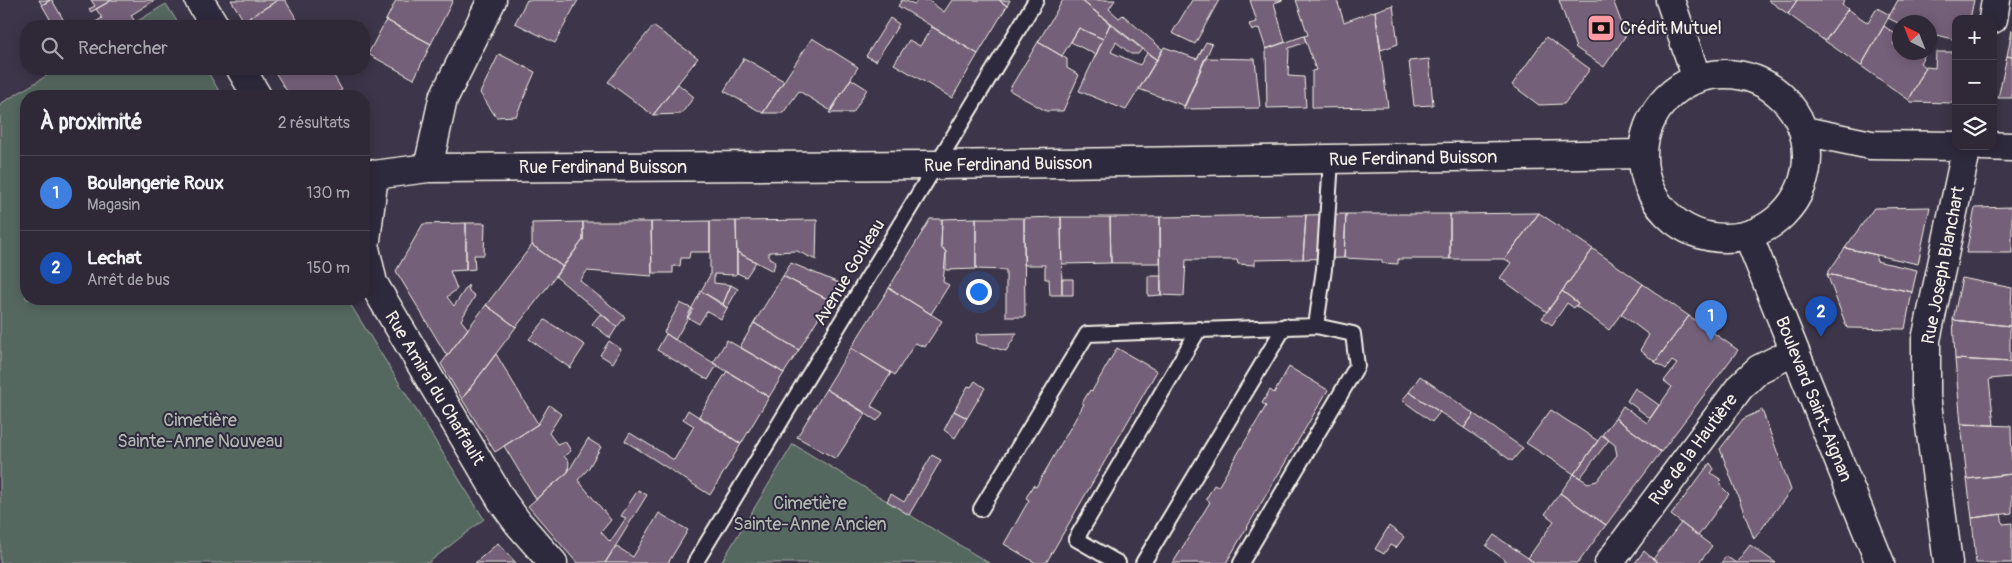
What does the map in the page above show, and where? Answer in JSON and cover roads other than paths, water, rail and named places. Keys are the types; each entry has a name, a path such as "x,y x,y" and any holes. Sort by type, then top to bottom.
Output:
{"street":[{"path":"199,0 211,20"},
{"path":"428,168 443,99 492,0"},
{"path":"1670,0 1697,79"},
{"path":"1994,15 1996,0"},
{"path":"1728,73 1761,81 1787,101 1804,131 1808,156 1804,181 1798,194 1779,218 1759,231 1748,235 1719,238 1709,236 1679,224 1663,210 1651,191 1643,154 1646,134 1659,107 1676,89 1697,79 1728,73"},
{"path":"245,75 253,90"},
{"path":"1804,131 1871,145 1952,146"},
{"path":"1997,146 2012,147"},
{"name":"Rue Joseph Blanchart","path":"1948,563 1926,396 1926,340 1966,150"},
{"name":"Rue Ferdinand Buisson","path":"370,174 428,168 1331,160 1643,154"},
{"name":"Boulevard Saint-Aignan","path":"1748,235 1880,563"},
{"name":"Rue Amiral du Chaffault","path":"370,268 373,283 502,501 553,563"},
{"name":"Rue de la Hautière","path":"1609,563 1740,387 1759,370 1794,352"}],"lane":[{"name":"Avenue Gouleau","path":"695,563 1036,0"},
{"path":"1316,326 1324,269 1331,160"},
{"path":"1143,563 1285,326"},
{"path":"981,509 1088,334 1316,326 1353,334 1357,366 1241,563"},
{"path":"1118,563 1076,538 1199,329"}],"place":[{"name":"Crédit Mutuel","path":"1601,28"},
{"name":"Lechat","path":"1821,337"},
{"name":"Boulangerie Roux","path":"1711,341"}],"park label":[{"name":"Cimetière Sainte-Anne Nouveau","path":"200,430"},
{"name":"Cimetière Sainte-Anne Ancien","path":"810,513"}]}
